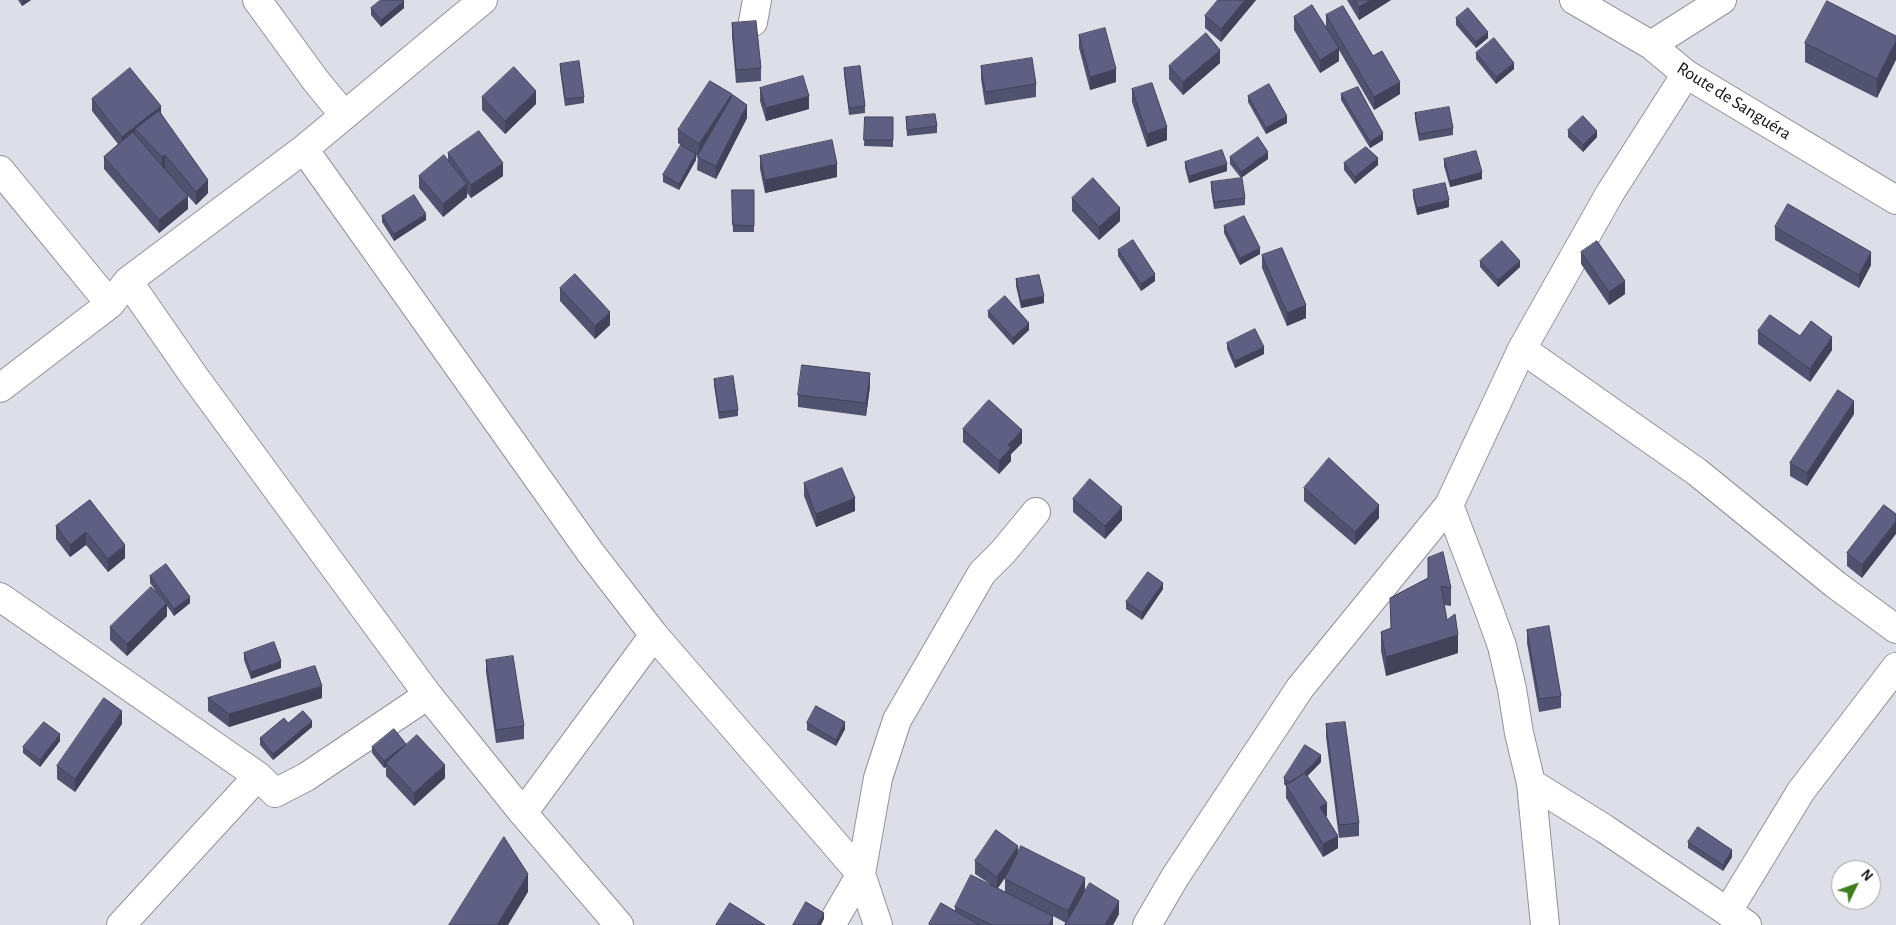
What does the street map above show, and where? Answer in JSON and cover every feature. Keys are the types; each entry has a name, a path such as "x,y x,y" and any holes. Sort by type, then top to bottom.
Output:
{"street":[{"path":"256,0 316,81 344,115"},
{"path":"0,388 110,304 128,282 304,149 483,0"},
{"name":"Route de Sanguéra","path":"1574,0 1651,45 1686,74 1896,200"},
{"path":"1651,45 1722,0"},
{"path":"1147,925 1175,878 1300,688 1449,506 1522,349 1610,193 1686,74"},
{"path":"304,149 590,552 654,635 862,874 878,925"},
{"path":"0,170 110,304"},
{"path":"128,282 194,376 428,695 523,813 619,925"},
{"path":"1522,349 1697,472 1836,585 1896,629"},
{"path":"1449,506 1502,646 1512,689 1519,733 1531,783 1545,925"},
{"path":"831,925 862,874 878,778 897,720 982,573 1003,552 1036,512"},
{"path":"0,597 258,776 274,793 306,777 428,695"},
{"path":"523,813 654,635"},
{"path":"1531,783 1605,829 1738,918 1801,791 1896,667"},
{"path":"121,925 258,776"}],"building":[{"path":"381,0 404,1 381,20 371,8"},
{"path":"1218,0 1245,0 1221,29 1205,16"},
{"path":"1355,0 1371,0 1359,7"},
{"path":"1827,1 1896,36 1896,41 1877,79 1805,43"},
{"path":"1312,5 1339,48 1320,60 1294,17"},
{"path":"1343,6 1373,56 1382,51 1400,82 1374,97 1326,15"},
{"path":"1468,8 1488,32 1476,42 1456,18"},
{"path":"756,21 761,68 736,70 732,23"},
{"path":"1105,28 1116,69 1090,77 1079,35"},
{"path":"1206,33 1220,50 1183,82 1169,66"},
{"path":"1494,38 1514,63 1496,77 1476,53"},
{"path":"1032,58 1036,84 985,92 981,66"},
{"path":"579,61 584,97 565,99 560,64"},
{"path":"860,66 865,106 849,108 844,68"},
{"path":"514,67 536,91 505,121 482,97"},
{"path":"130,68 161,106 122,137 92,99"},
{"path":"803,76 809,96 766,108 760,88"},
{"path":"710,81 732,94 699,144 678,130"},
{"path":"1152,83 1167,127 1147,134 1132,89"},
{"path":"1269,84 1287,116 1266,128 1248,96"},
{"path":"1358,87 1383,133 1370,142 1341,94"},
{"path":"733,95 747,105 716,166 697,157"},
{"path":"1449,107 1453,128 1419,134 1415,113"},
{"path":"159,111 208,180 196,192 165,155 162,157 135,129"},
{"path":"935,114 937,126 907,130 906,117"},
{"path":"1583,116 1597,131 1583,145 1568,130"},
{"path":"865,117 893,117 893,140 864,140"},
{"path":"479,131 503,163 471,185 448,153"},
{"path":"133,132 188,196 159,220 104,157"},
{"path":"1258,137 1268,152 1241,172 1230,157"},
{"path":"832,140 837,164 765,180 760,156"},
{"path":"681,145 696,154 679,184 663,175"},
{"path":"1366,147 1378,158 1355,177 1344,163"},
{"path":"1222,150 1227,164 1189,176 1185,162"},
{"path":"1476,151 1482,172 1450,181 1444,159"},
{"path":"444,155 467,184 443,204 419,176"},
{"path":"1093,178 1120,208 1099,227 1072,198"},
{"path":"1242,178 1245,198 1214,202 1211,182"},
{"path":"1445,183 1449,200 1417,208 1413,190"},
{"path":"732,190 754,190 754,226 733,225"},
{"path":"414,195 426,214 394,234 382,216"},
{"path":"1788,204 1871,252 1859,275 1775,227"},
{"path":"1244,216 1260,248 1240,258 1224,226"},
{"path":"1133,240 1155,274 1141,284 1118,250"},
{"path":"1502,241 1520,261 1498,280 1480,261"},
{"path":"1597,241 1625,281 1609,292 1581,252"},
{"path":"1282,248 1306,305 1287,313 1262,255"},
{"path":"575,274 610,312 595,326 560,288"},
{"path":"1039,275 1044,296 1021,301 1016,279"},
{"path":"1005,296 1029,323 1013,338 988,311"},
{"path":"1770,315 1800,336 1811,321 1832,337 1810,369 1758,331"},
{"path":"1255,329 1264,347 1235,361 1227,343"},
{"path":"802,365 870,373 866,403 798,395"},
{"path":"733,376 738,410 719,412 714,379"},
{"path":"1838,390 1854,401 1807,473 1790,463"},
{"path":"989,400 1022,430 1008,445 1011,448 999,461 963,429"},
{"path":"1329,458 1379,505 1355,532 1304,488"},
{"path":"842,468 855,498 816,514 804,483"},
{"path":"1090,479 1122,507 1105,526 1073,499"},
{"path":"90,500 125,545 108,559 86,532 70,545 56,526"},
{"path":"1884,505 1896,514 1896,521 1862,565 1847,553"},
{"path":"1443,552 1451,588 1441,586 1447,620 1455,614 1458,635 1386,657 1381,632 1391,628 1390,598 1428,578 1428,558"},
{"path":"166,564 190,597 174,609 150,576"},
{"path":"1148,572 1163,583 1142,613 1126,602"},
{"path":"151,587 167,603 127,644 110,627"},
{"path":"1549,626 1561,696 1539,699 1527,630"},
{"path":"274,642 281,661 251,672 244,653"},
{"path":"513,656 524,726 496,730 486,660"},
{"path":"315,666 322,686 229,714 208,698"},
{"path":"104,698 122,711 75,779 57,766"},
{"path":"816,706 845,722 836,740 807,723"},
{"path":"303,711 312,721 273,754 260,738 284,718 288,723"},
{"path":"44,722 60,734 40,760 23,747"},
{"path":"1345,722 1359,823 1339,825 1326,724"},
{"path":"394,729 406,744 384,761 372,747"},
{"path":"417,735 445,765 414,793 386,763"},
{"path":"1305,745 1321,755 1303,774 1290,783 1284,778"},
{"path":"1305,773 1327,803 1320,807 1338,836 1323,844 1286,785"},
{"path":"1698,827 1732,850 1723,865 1688,842"},
{"path":"996,830 1018,846 997,877 975,861"},
{"path":"504,837 528,874 497,925 449,925"},
{"path":"1021,846 1085,878 1068,911 1005,879"},
{"path":"971,875 1053,916 1049,925 992,925 955,907"},
{"path":"1090,883 1119,901 1105,925 1065,925"},
{"path":"806,902 824,913 817,925 793,925"},
{"path":"730,903 765,925 716,925"},
{"path":"941,903 980,925 929,924"}]}
